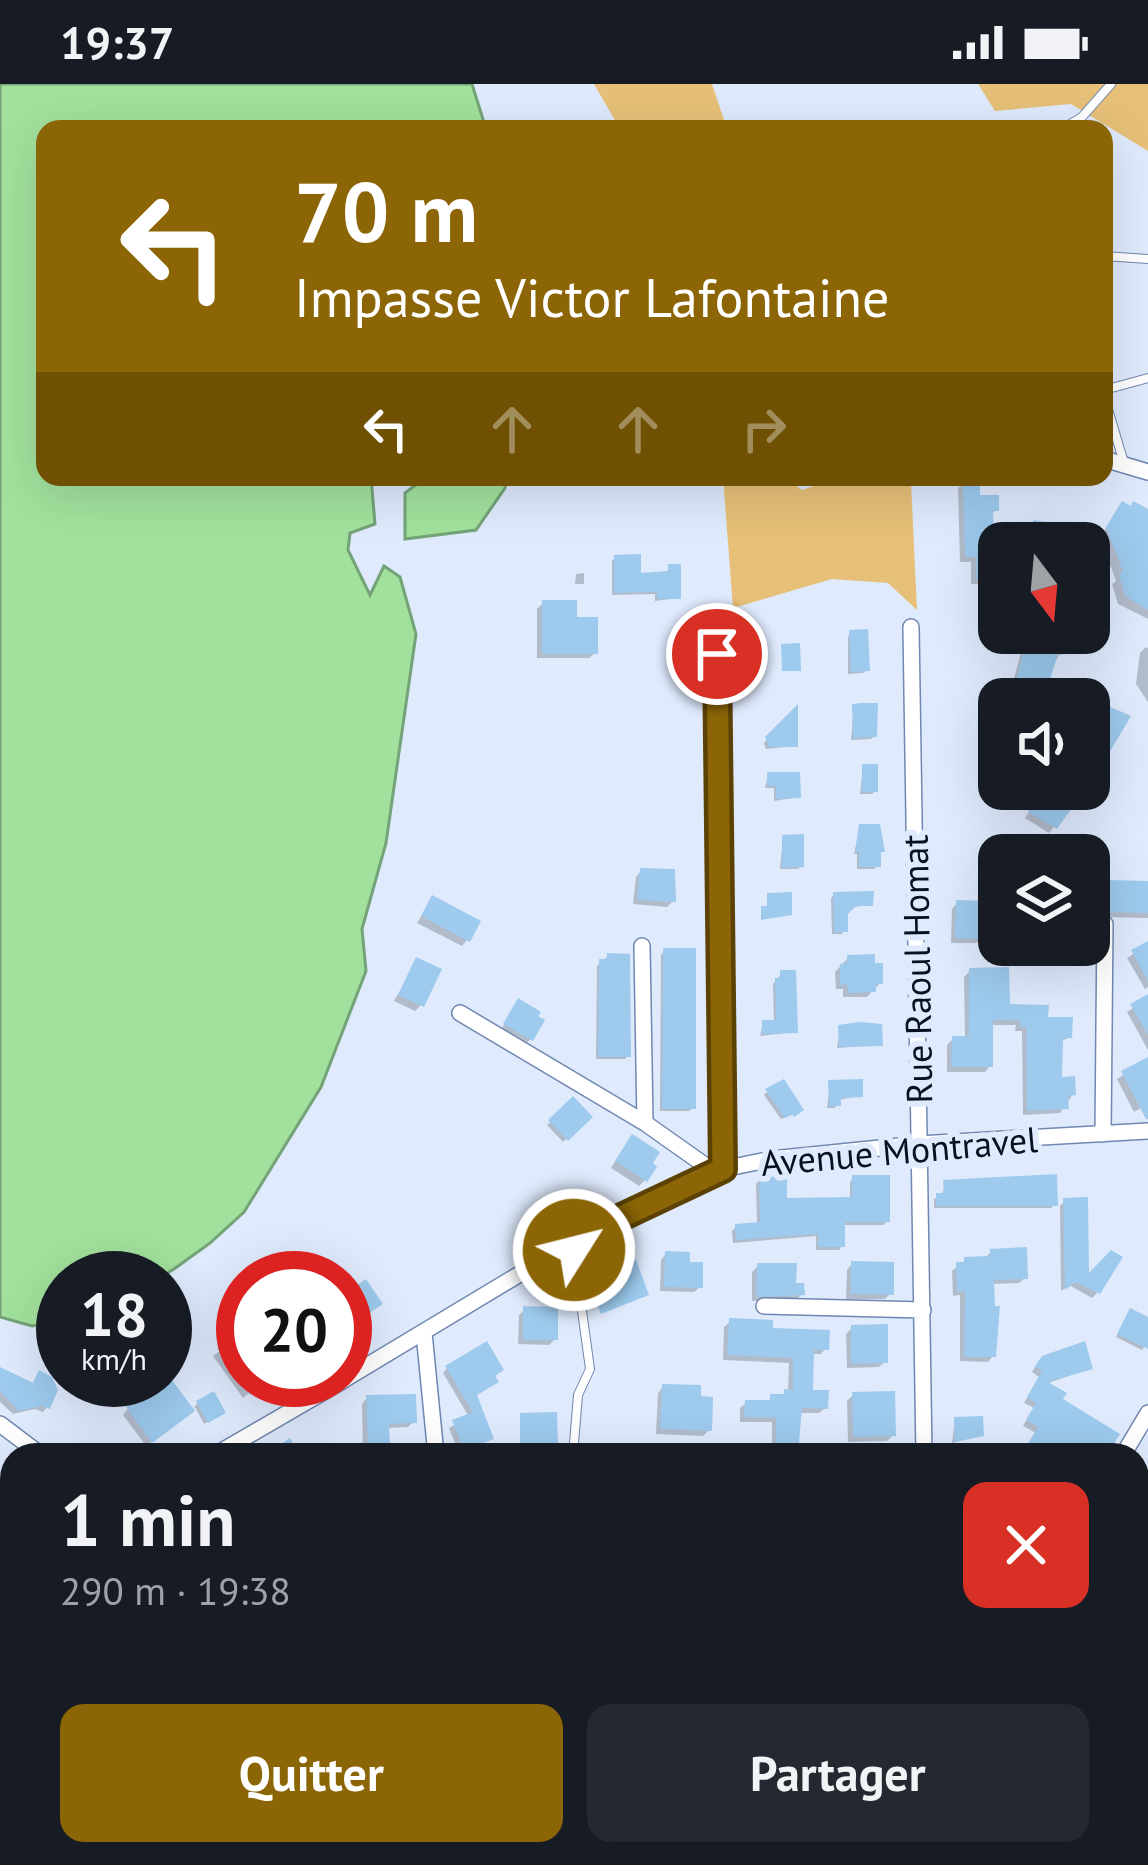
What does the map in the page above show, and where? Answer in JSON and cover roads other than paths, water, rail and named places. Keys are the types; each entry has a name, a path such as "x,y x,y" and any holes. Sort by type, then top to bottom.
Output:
{"street":[{"path":"1113,461 1148,472"},
{"name":"Rue Raoul Homat","path":"911,627 925,1443"},
{"path":"717,654 718,1170"},
{"path":"641,946 645,1123"},
{"path":"1103,1133 1105,966"},
{"path":"460,1013 718,1170"},
{"name":"Avenue Montravel","path":"372,1364 573,1242 718,1170 772,1159 919,1144 1148,1131"},
{"path":"764,1306 922,1310"},
{"path":"424,1333 435,1443"},
{"name":"Avenue Montravel","path":"236,1443 298,1407"},
{"path":"1130,1443 1148,1413"},
{"path":"0,1424 25,1443"}],"lane":[{"path":"1076,120 1111,84"},
{"path":"1113,257 1148,259"},
{"path":"1113,390 1148,378"},
{"path":"1113,425 1124,464"},
{"path":"573,1242 590,1369 578,1394 574,1443"}]}
